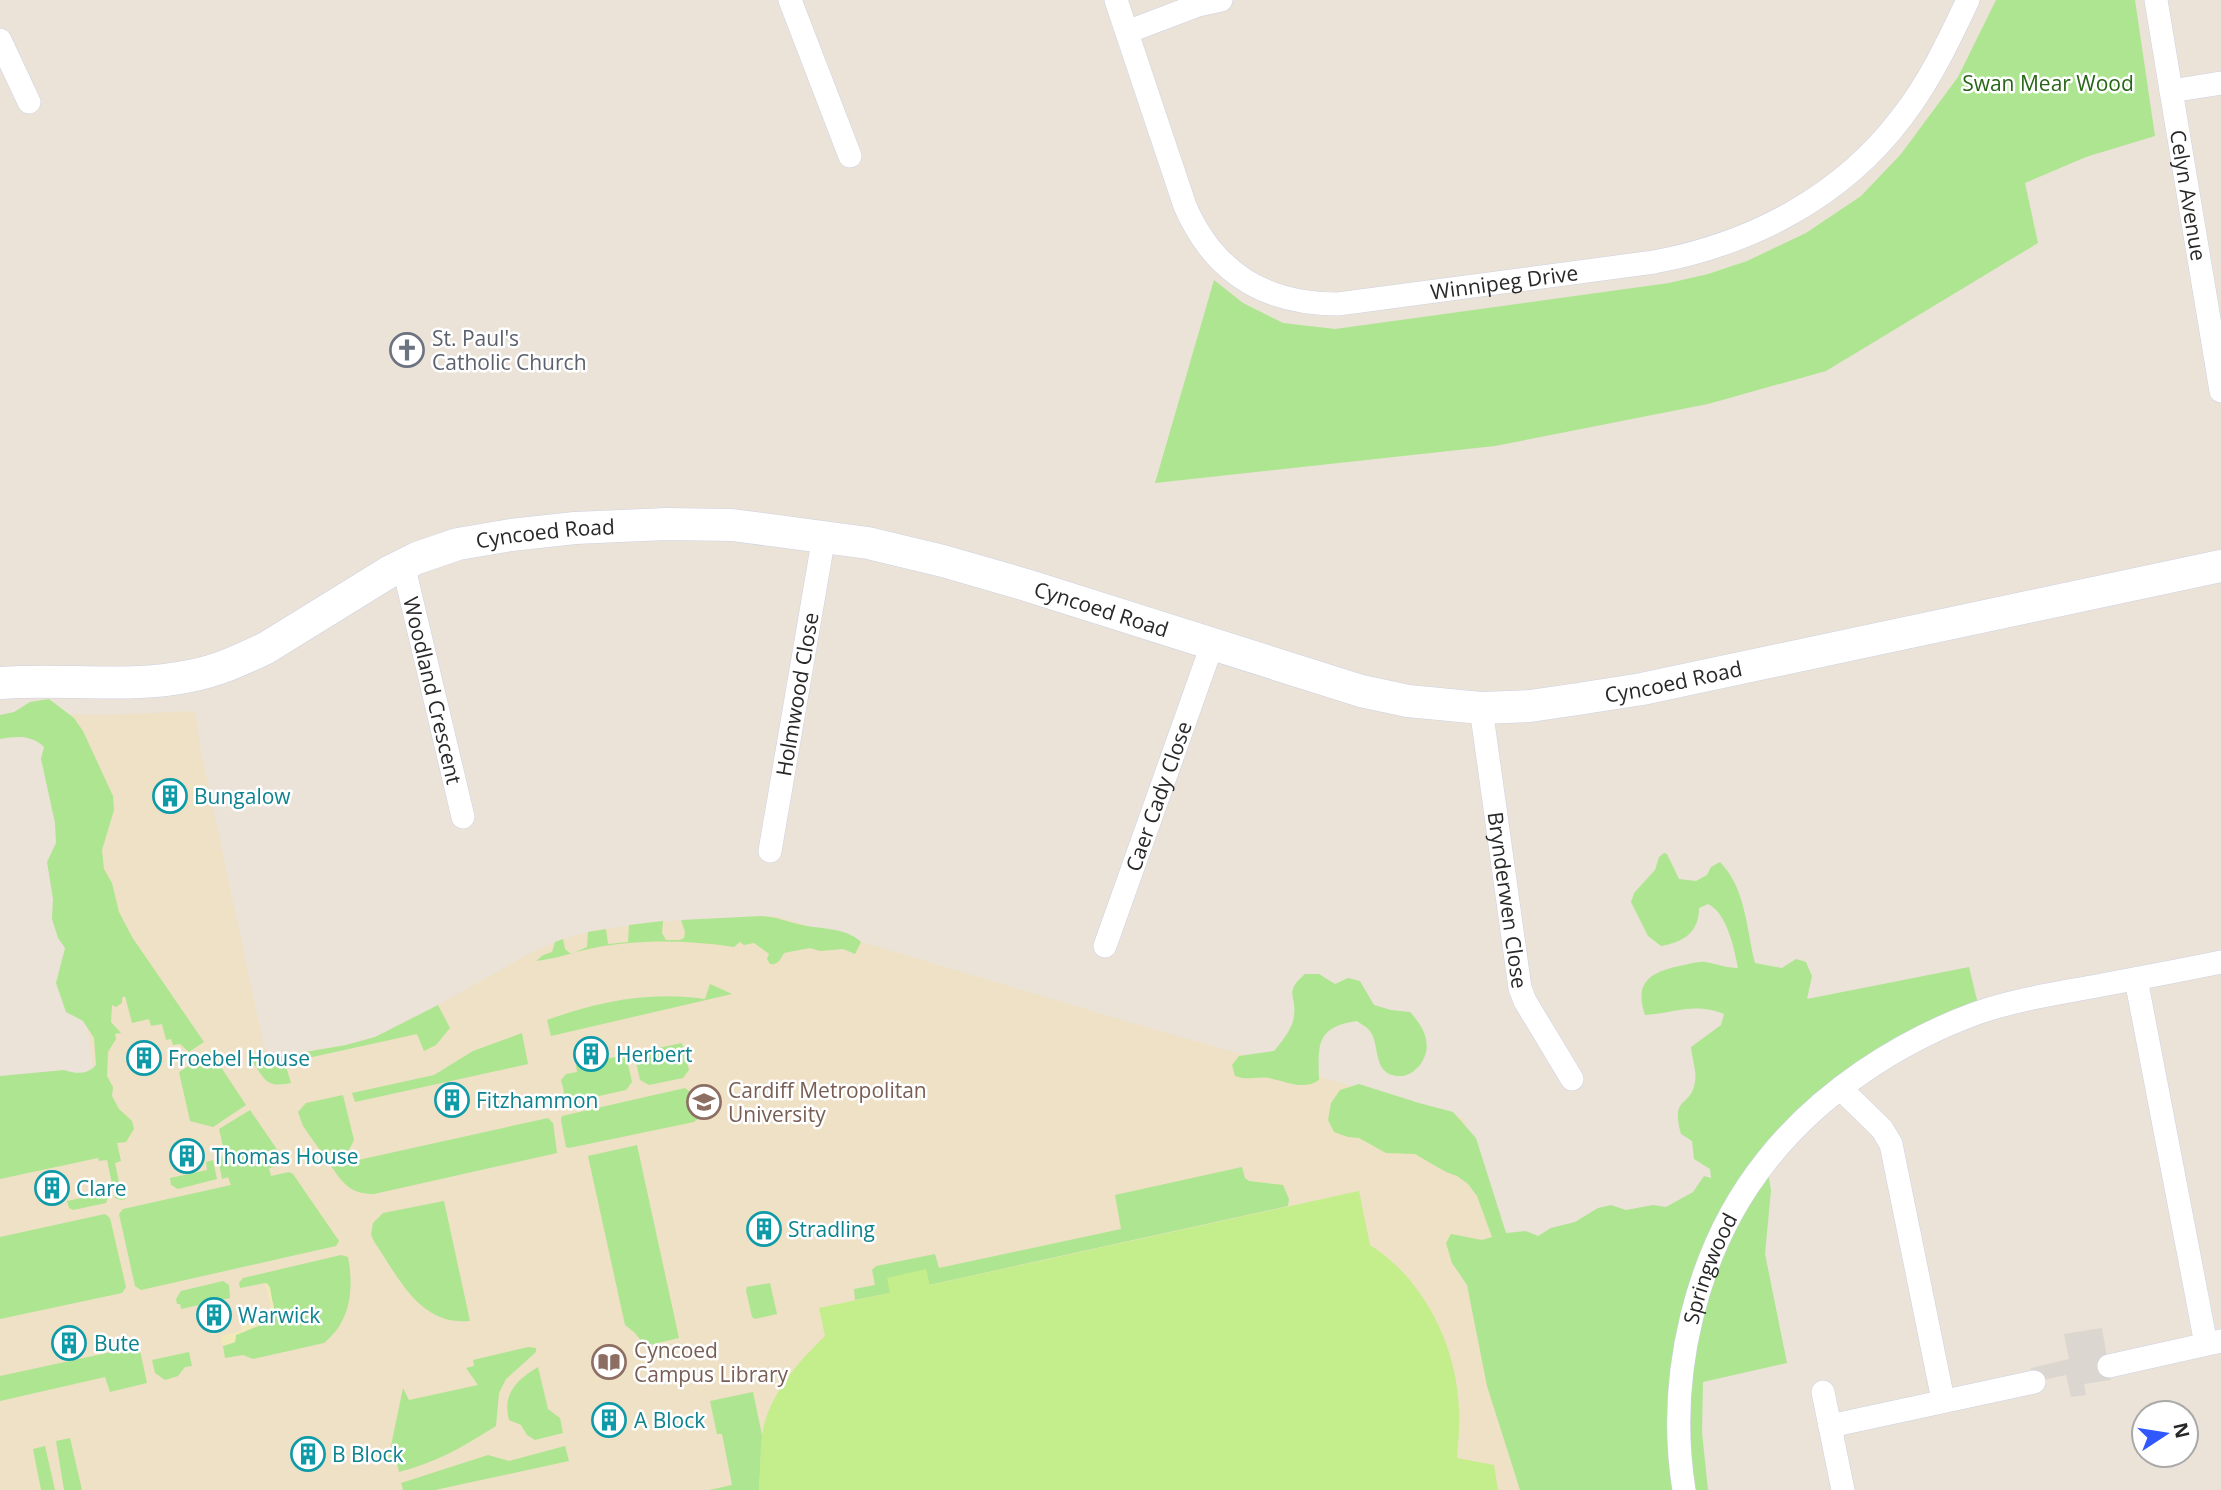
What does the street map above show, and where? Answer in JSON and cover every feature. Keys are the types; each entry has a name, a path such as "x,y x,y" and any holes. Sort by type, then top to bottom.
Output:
{"street":[{"path":"790,0 850,156"},
{"name":"Winnipeg Drive","path":"1116,0 1194,228 1207,248 1243,280 1288,300 1312,304 1338,304 1654,262 1694,254 1741,238 1794,212 1817,197 1849,172 1892,131 1932,72 1968,0"},
{"path":"1127,32 1198,5 1221,0"},
{"name":"Celyn Avenue","path":"2156,0 2221,391"},
{"path":"0,40 29,103"},
{"path":"2171,92 2221,83"},
{"name":"Cyncoed Road","path":"0,682 150,681 207,672 245,659 266,648 403,564 432,552 485,538 587,527 732,525 868,543 952,564 1388,698 1481,708 1530,706 1642,689 2221,566"},
{"name":"Holmwood Close","path":"770,851 824,536"},
{"name":"Woodland Crescent","path":"403,564 463,817"},
{"name":"Caer Cady Close","path":"1105,946 1212,645"},
{"name":"Brynderwen Close","path":"1481,708 1520,988 1525,1001 1572,1079"},
{"name":"Springwood","path":"1684,1490 1679,1455 1681,1371 1689,1328 1705,1273 1721,1236 1766,1161 1791,1132 1841,1089 1894,1051 1933,1030 1980,1012 2052,995 2221,962"},
{"path":"2109,1366 2214,1343 2136,979"},
{"path":"1841,1089 1882,1129 1891,1144 1943,1400"},
{"path":"1830,1426 2034,1382"},
{"path":"1823,1392 1843,1490"}],"shaded area":[{"name":"Cardiff Metropolitan University","path":"195,711 201,751 264,1046 274,1056 346,1045 375,1037 532,952 563,939 592,931 650,922 762,916 779,917 1129,1022 1464,1118 1502,1247 1583,1490 0,1490 0,1084 94,1072 41,714 109,715"},
{"path":"2102,1328 2111,1380 2084,1384 2086,1395 2071,1397 2066,1375 2034,1382 2031,1368 2069,1359 2064,1334"}],"green space":[{"name":"Swan Mear Wood","path":"1996,0 2135,0 2155,136 2086,157 2025,183 2038,243 1826,371 1708,404 1495,446 1155,483 1214,280 1243,303 1283,323 1335,329 1669,283 1747,261 1806,233 1861,196 1901,154 1958,77"},
{"path":"49,699 74,718 83,731 113,796 114,810 102,850 104,869 112,883 119,912 132,937 204,1042 189,1052 180,1044 173,1045 171,1039 166,1040 162,1024 151,1026 149,1019 132,1023 125,996 122,1003 116,1007 112,1005 111,1022 121,1033 115,1034 116,1039 108,1052 107,1076 113,1087 112,1096 119,1109 132,1121 134,1129 126,1142 117,1143 121,1161 115,1163 120,1187 124,1186 126,1199 121,1200 115,1198 107,1160 99,1161 98,1158 0,1179 0,1076 64,1070 81,1073 96,1065 94,1038 83,1021 66,1012 56,983 65,948 58,938 52,919 53,899 47,862 56,843 55,823 41,759 44,747 24,737 0,739 0,715 14,712 30,702"},
{"path":"1664,853 1679,879 1696,881 1707,875 1711,867 1720,862 1729,873 1740,896 1755,963 1782,968 1796,959 1806,962 1812,976 1807,999 1969,967 1980,1012 1894,1051 1766,1161 1771,1190 1765,1254 1787,1363 1703,1382 1702,1432 1708,1490 1520,1490 1487,1386 1467,1285 1452,1263 1446,1243 1451,1234 1482,1240 1492,1237 1477,1196 1468,1184 1457,1176 1415,1154 1386,1153 1359,1138 1334,1132 1328,1120 1331,1103 1340,1090 1359,1084 1453,1112 1476,1138 1506,1233 1526,1231 1538,1236 1551,1228 1575,1222 1598,1208 1611,1205 1626,1210 1653,1205 1666,1207 1693,1192 1704,1176 1711,1178 1710,1169 1694,1159 1692,1141 1681,1134 1678,1113 1682,1103 1690,1096 1695,1082 1691,1047 1721,1025 1724,1014 1694,1009 1645,1015 1642,993 1648,979 1673,967 1703,962 1738,968 1725,923 1708,904 1699,908 1693,930 1683,939 1661,946 1648,936 1631,902 1634,893 1655,870 1659,857"},
{"path":"762,916 838,931 861,942 855,954 843,949 820,951 810,948 784,953 775,964 770,964 767,959 769,954 754,943 744,945 740,942 734,947 643,942 574,953 587,947 588,932 606,929 608,944 628,942 629,925 663,921 662,933 666,940 680,940 684,938 685,932 681,920"},
{"path":"563,939 565,949 571,954 536,961 552,952 555,942"},
{"path":"1305,974 1319,974 1335,984 1348,978 1360,981 1374,1005 1410,1012 1426,1037 1426,1051 1420,1065 1404,1076 1385,1072 1378,1059 1370,1031 1357,1021 1334,1028 1322,1039 1319,1080 1313,1083 1301,1085 1269,1078 1235,1076 1232,1065 1239,1056 1274,1051 1283,1040 1293,1021 1294,986"},
{"path":"710,984 732,994 551,1036 547,1020 567,1013 625,999 665,996 705,999"},
{"path":"438,1005 450,1028 436,1045 424,1051 417,1034 285,1063 291,1083 283,1084 267,1081 252,1061 346,1045 375,1037"},
{"path":"522,1033 528,1064 355,1102 352,1093 434,1075 473,1051"},
{"path":"682,1043 689,1070 683,1078 649,1085 640,1080 634,1053"},
{"path":"211,1052 246,1105 213,1127 190,1121 179,1072"},
{"path":"626,1055 632,1082 626,1090 572,1102 565,1096 561,1080 566,1074 577,1072 576,1065"},
{"path":"685,1088 694,1095 698,1119 694,1122 566,1147 562,1116"},
{"path":"343,1095 354,1140 349,1150 324,1156 303,1126 298,1112 306,1103"},
{"path":"250,1110 287,1164 269,1168 271,1176 289,1172 293,1174 339,1241 336,1246 141,1290 135,1286 119,1214 123,1209 231,1185 228,1177 222,1179 218,1159 224,1151 219,1129"},
{"path":"548,1118 553,1123 557,1153 374,1194 348,1187 331,1166"},
{"path":"637,1145 679,1338 645,1346 625,1325 588,1156"},
{"path":"213,1160 217,1179 178,1189 171,1185 170,1178 207,1170 206,1162"},
{"path":"1242,1167 1245,1178 1249,1181 1283,1185 1289,1199 1288,1206 929,1285 926,1270 890,1293 855,1300 854,1289 875,1285 872,1270 876,1266 935,1254 939,1268 1121,1229 1115,1195"},
{"path":"103,1183 108,1198 106,1203 73,1210 69,1208 67,1201 105,1193"},
{"path":"1359,1191 1370,1245 1389,1259 1421,1295 1444,1339 1457,1386 1457,1458 1494,1465 1498,1490 759,1490 761,1442 765,1422 785,1381 825,1336 819,1308 890,1293 887,1278 926,1269 930,1285"},
{"path":"444,1201 470,1321 453,1321 424,1308 402,1284 371,1235 373,1223 383,1213"},
{"path":"105,1214 110,1218 126,1287 122,1293 0,1319 0,1237"},
{"path":"341,1255 348,1257 351,1281 348,1304 340,1325 324,1343 253,1359 243,1355 225,1358 223,1346 235,1342 236,1335 274,1320 276,1315 268,1284 240,1288 239,1283 243,1278"},
{"path":"223,1281 229,1285 230,1298 181,1309 180,1304 177,1304 176,1299 181,1291"},
{"path":"770,1283 777,1314 755,1319 752,1317 747,1287"},
{"path":"139,1346 147,1383 110,1392 105,1377 0,1401 0,1376"},
{"path":"528,1347 536,1348 536,1352 506,1379 499,1393 496,1426 425,1464 399,1472 396,1459 388,1460 403,1388 409,1400 478,1385 466,1368 474,1366 473,1360"},
{"path":"189,1352 192,1366 185,1367 178,1376 165,1380 155,1373 152,1360"},
{"path":"538,1367 548,1409 560,1418 563,1433 535,1440 527,1435 521,1425 509,1420 507,1411 513,1388"},
{"path":"753,1392 762,1435 759,1490 709,1490 732,1485 722,1434 717,1434 710,1401"},
{"path":"70,1438 82,1490 64,1490 56,1441"},
{"path":"45,1446 55,1490 41,1490 33,1449"},
{"path":"565,1446 569,1461 435,1490 403,1490 401,1483 488,1455 509,1461"}],"sand":[{"path":"265,1283 270,1287 275,1318 274,1318"},
{"path":"271,1320 236,1335 235,1342 223,1346 221,1336 241,1331 241,1326"}],"place":[{"name":"St. Paul's Catholic Church","path":"407,350"},
{"name":"Bungalow","path":"170,796"},
{"name":"Herbert","path":"591,1054"},
{"name":"Froebel House","path":"144,1058"},
{"name":"Fitzhammon","path":"452,1100"},
{"name":"Cardiff Metropolitan University","path":"704,1102"},
{"name":"Thomas House","path":"187,1156"},
{"name":"Clare","path":"52,1188"},
{"name":"Stradling","path":"764,1229"},
{"name":"Warwick","path":"214,1315"},
{"name":"Bute","path":"69,1343"},
{"name":"Cyncoed Campus Library","path":"609,1362"},
{"name":"A Block","path":"609,1420"},
{"name":"B Block","path":"308,1454"}]}
